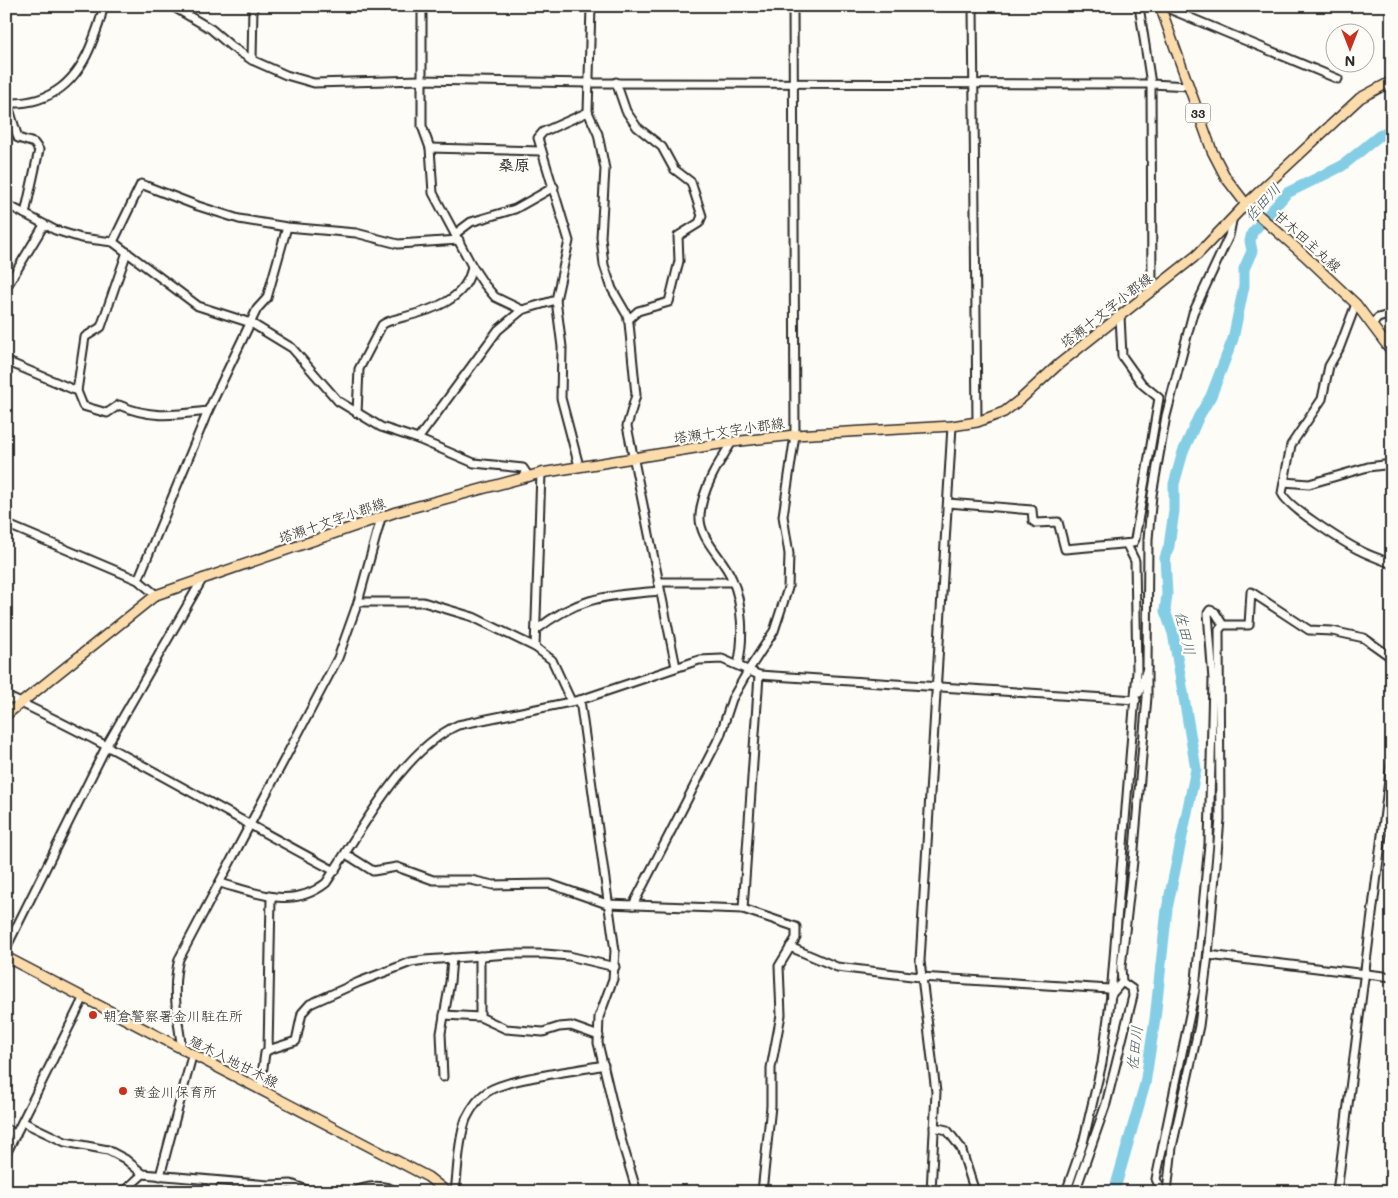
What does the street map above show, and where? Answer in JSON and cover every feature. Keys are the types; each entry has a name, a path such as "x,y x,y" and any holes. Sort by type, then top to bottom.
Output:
{"main road":[{"name":"甘木田主丸線","path":"1161,6 1212,151 1226,178 1249,207 1356,304 1392,352"},
{"name":"塔瀬十文字小郡線","path":"6,715 156,595 381,518 529,476 579,466 732,442 795,435 952,426 977,422 1004,412 1059,364 1197,255 1249,207 1360,98 1392,81"},
{"name":"殖木入地甘木線","path":"6,957 192,1056 260,1089 428,1177 447,1192"}],"street":[{"path":"25,214 39,150 34,143 18,138 7,103 30,102 53,94 79,72 87,57 103,6"},
{"path":"172,6 211,29 232,47 252,60 286,75 314,83 421,80 590,84 616,82 973,82 1189,86"},
{"path":"252,60 253,6"},
{"path":"422,6 422,126 430,148 433,193 472,266 495,297 522,310"},
{"path":"591,6 588,112 598,134 605,169 601,230 604,265 615,297 628,320 636,381 634,404 627,426 676,667"},
{"path":"633,905 720,736 732,699 774,631 788,588 789,554 783,516 795,435 793,6"},
{"path":"972,6 977,422"},
{"path":"1139,6 1151,84 1152,291"},
{"path":"1161,6 1338,79"},
{"path":"616,82 626,111 637,127 662,147 674,169 691,182 702,216 699,223 678,236 678,269 670,302 638,311 628,320"},
{"path":"579,466 561,398 562,347 556,300 569,241 538,138 543,132 588,112"},
{"path":"430,148 541,151"},
{"path":"113,242 141,184 226,216 287,227 356,233 398,244 457,237 471,222 515,209 554,187"},
{"path":"6,204 44,226 81,238 113,242 198,306 251,323 292,348 338,401 381,427 418,439 474,463 523,468 529,476"},
{"path":"1111,995 1122,982 1121,967 1133,861 1147,697 1148,539 1152,495 1166,416 1193,313 1229,236 1232,221"},
{"path":"6,288 44,226"},
{"path":"138,580 208,411 257,309 267,298 287,227"},
{"path":"127,252 101,327 85,337 77,391 83,406 107,413 119,405 146,415 159,416 208,411"},
{"path":"357,413 359,368 382,325 436,308 448,302 465,284 472,266"},
{"path":"418,439 498,330 522,310 556,300"},
{"path":"1356,304 1339,349 1329,366 1322,399 1291,445 1283,496 1290,504 1360,550 1392,564"},
{"path":"1372,324 1378,318 1392,314"},
{"path":"948,503 1032,510 1033,521 1036,524 1058,522 1065,549 1068,550 1087,545 1127,545 1135,539 1159,398 1142,384 1122,356 1120,316"},
{"path":"6,361 77,391"},
{"path":"931,1192 936,1079 920,977 952,426"},
{"path":"732,442 715,470 700,515 705,536 724,563 737,594 742,640 738,665"},
{"path":"1284,482 1309,484 1368,467 1392,464"},
{"path":"535,647 541,473"},
{"path":"182,1050 174,978 179,959 330,674 358,602 381,518"},
{"path":"6,524 138,580 156,595"},
{"path":"1066,1192 1084,1143 1102,1063 1111,995 1136,700 1136,561 1127,545"},
{"path":"6,948 107,745 204,577"},
{"path":"658,582 733,582"},
{"path":"536,630 558,613 581,602 615,595 660,591"},
{"path":"1223,625 1249,625 1250,593 1252,592 1308,630 1332,631 1364,638 1392,658"},
{"path":"358,602 423,602 473,617 535,647 552,660 557,666 571,702"},
{"path":"1162,1192 1156,1179 1195,990 1209,844 1214,680 1208,614 1210,610 1215,612 1223,625"},
{"path":"1167,1192 1172,1147 1199,1026 1208,955 1220,819 1219,630 1223,625"},
{"path":"220,883 271,898 300,896 314,892 326,883 335,871 399,774 430,741 458,726 580,700 676,667 713,659 738,665 759,675 1136,700"},
{"path":"1136,700 1147,668"},
{"path":"743,908 759,675"},
{"path":"6,696 107,745 250,826 335,871"},
{"path":"580,700 615,966 599,1017 599,1036 604,1066 637,1192"},
{"path":"1337,1192 1392,756"},
{"path":"346,854 373,871 397,867 433,880 471,880 492,885 536,882 550,884 607,904 743,908 796,926 798,933 778,966 781,1022 771,1068 771,1106 762,1192"},
{"path":"260,1089 265,1053 268,1050 271,898"},
{"path":"790,947 837,967 920,977 1110,989 1111,995"},
{"path":"268,1050 296,1041 302,1013 310,1004 411,962 480,956 545,954 569,956 615,966"},
{"path":"1208,955 1392,977"},
{"path":"480,956 480,1017"},
{"path":"442,1077 441,1033 450,982 452,958"},
{"path":"1075,1192 1106,1104 1127,1026 1134,991 1122,982"},
{"path":"6,1154 84,999"},
{"path":"444,1015 480,1017 506,1029 543,1032 566,1026 599,1036"},
{"path":"160,1176 192,1056"},
{"path":"456,1192 466,1119 474,1105 487,1092 516,1081 604,1066"},
{"path":"23,1122 65,1142 108,1150 125,1159 143,1174 269,1185 283,1183 312,1192"},
{"path":"934,1127 948,1130 961,1148 975,1192"},
{"path":"6,1129 16,1135"},
{"path":"123,1192 143,1174"},
{"path":"211,1192 213,1181"},
{"path":"352,1192 372,1186 390,1187 397,1192"}],"waterway":[{"name":"佐田川","path":"1114,1192 1145,1084 1155,1019 1167,909 1196,769 1173,633 1165,611 1167,594 1165,558 1169,546 1174,511 1174,484 1183,452 1199,416 1211,396 1233,339 1244,286 1244,269 1252,251 1250,241 1252,233 1287,193 1342,166 1379,136 1392,130"}],"place":[{"name":"朝倉警察署金川駐在所","path":"93,1015"},
{"name":"黄金川保育所","path":"123,1091"}],"district":[{"name":"桑原","path":"514,164"}]}
